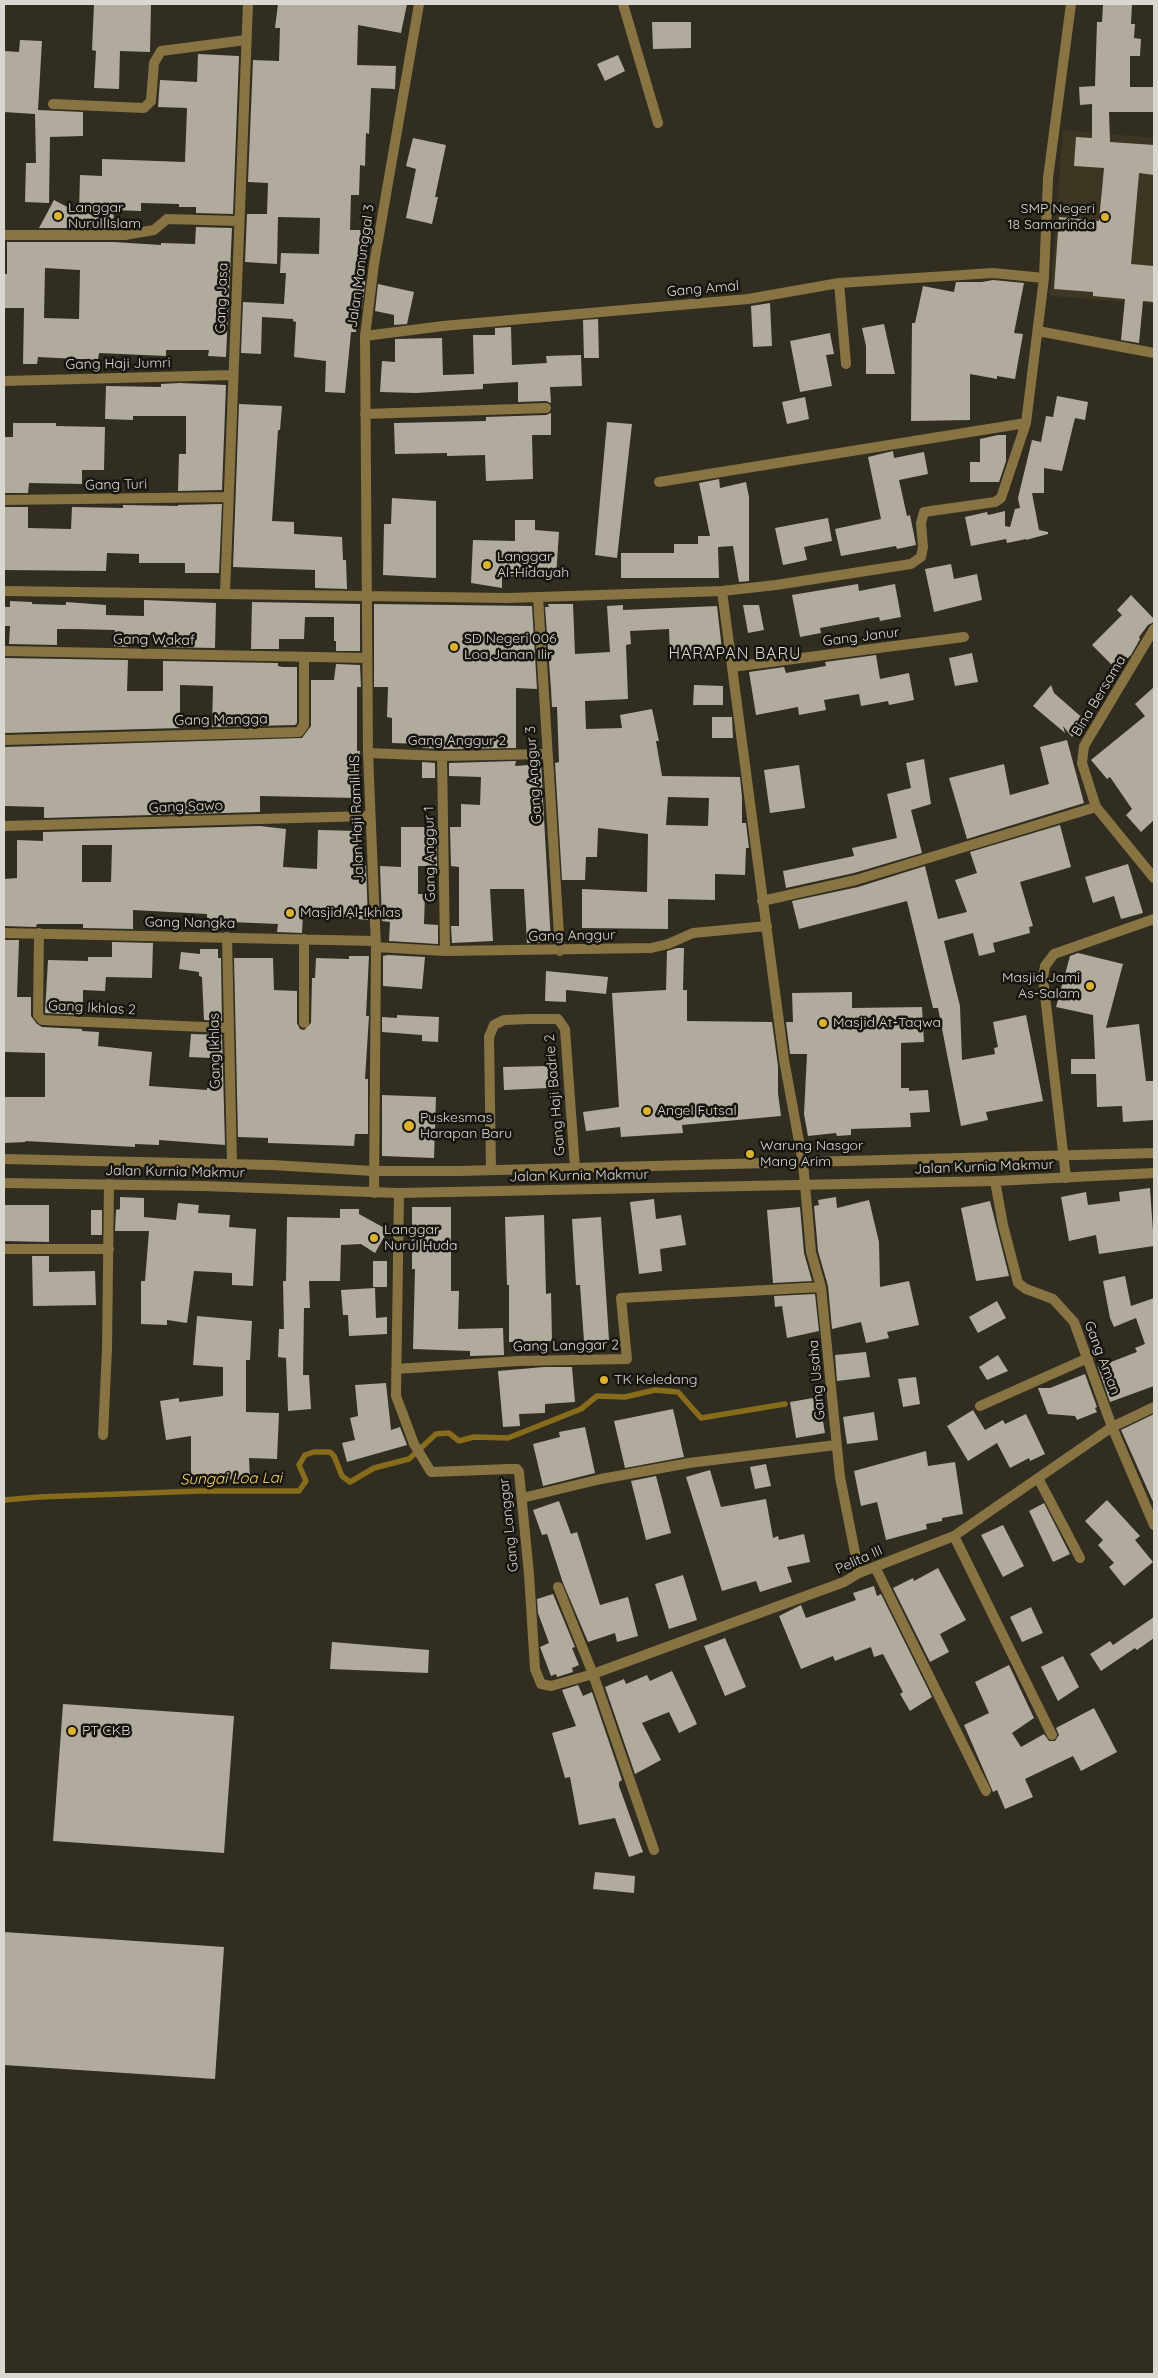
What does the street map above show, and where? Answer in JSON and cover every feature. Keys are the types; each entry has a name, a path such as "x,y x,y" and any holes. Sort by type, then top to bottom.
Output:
{"street":[{"name":"Gang Jasa","path":"225,593 238,221 248,4"},
{"name":"Jalan Manunggal 3","path":"367,594 365,336 374,264 419,4"},
{"path":"623,4 658,122"},
{"path":"4,591 367,594 508,598 722,591 911,564 921,558 923,546 921,524 924,512 995,502 1001,498 1026,423 1044,278 1048,178 1071,4"},
{"path":"53,104 144,108 151,101 154,63 161,51 246,40"},
{"path":"4,235 125,235 154,230 167,219 238,221"},
{"name":"Gang Amal","path":"365,336 443,326 748,299 839,283 993,273 1044,278"},
{"path":"839,283 846,364"},
{"path":"1038,331 1154,353"},
{"name":"Gang Haji Jumri","path":"4,381 232,375"},
{"path":"365,414 546,408"},
{"path":"659,482 1026,423"},
{"name":"Gang Turi","path":"4,500 228,498"},
{"name":"Gang Usaha","path":"722,591 784,1060 803,1163 811,1252 821,1287 836,1445 859,1573"},
{"name":"Jalan Haji Ramli HS","path":"367,594 368,753 376,944 374,1193"},
{"name":"Gang Anggur 3","path":"538,597 560,951"},
{"name":"Bina Bersama","path":"1154,629 1084,746 1082,763 1096,807 1154,878"},
{"name":"Gang Janur","path":"732,667 964,637"},
{"name":"Gang Wakaf","path":"4,651 304,657"},
{"path":"304,657 367,658"},
{"name":"Gang Mangga","path":"4,740 299,732 304,725 304,657"},
{"name":"Gang Anggur 2","path":"368,753 442,756 547,754"},
{"name":"Gang Anggur 1","path":"442,756 445,951"},
{"path":"762,901 856,880 1096,807"},
{"name":"Gang Sawo","path":"4,826 370,816"},
{"path":"1066,1178 1043,978 1044,966 1054,954 1154,919"},
{"name":"Gang Anggur","path":"376,944 445,951 560,951 651,948 693,933 767,926"},
{"name":"Gang Nangka","path":"4,934 304,939 376,944"},
{"name":"Gang Ikhlas 2","path":"40,934 38,1015 42,1020 228,1028"},
{"name":"Gang Ikhlas","path":"227,937 232,1164"},
{"path":"304,939 304,1023"},
{"name":"Gang Haji Badrie 2","path":"491,1170 489,1037 494,1025 504,1020 530,1019 558,1019 565,1029 575,1168"},
{"name":"Jalan Kurnia Makmur","path":"4,1159 232,1164 373,1171 803,1163 990,1156 1154,1153"},
{"name":"Jalan Kurnia Makmur","path":"4,1183 109,1184 399,1193 995,1181 1154,1172"},
{"name":"Gang Aman","path":"995,1181 1003,1225 1018,1282 1026,1289 1053,1299 1074,1322 1112,1427 1154,1525"},
{"path":"103,1435 109,1249 109,1184"},
{"name":"Gang Langgar","path":"399,1193 396,1396 414,1444 432,1472 517,1469 522,1498 537,1678 541,1684 551,1686 593,1674"},
{"path":"4,1249 109,1249"},
{"name":"Gang Langgar 2","path":"396,1369 518,1361 627,1359 621,1298 821,1287"},
{"path":"980,1406 1088,1358"},
{"name":"Pelita III","path":"593,1674 844,1582 859,1573 954,1536 1112,1427 1154,1408"},
{"path":"522,1498 601,1479 690,1463 836,1445"},
{"path":"1038,1478 1080,1558"},
{"path":"954,1536 1052,1735"},
{"path":"875,1567 986,1791"},
{"path":"558,1587 593,1674 654,1850"}],"shaded area":[{"name":"SMP Negeri 18 Samarinda","path":"1063,130 1154,138 1154,304 1050,296"}],"building":[{"path":"94,4 151,4 150,52 120,51 119,89 94,88 96,51 92,50"},
{"path":"278,4 407,4 401,33 358,25 357,65 396,66 395,89 371,88 369,134 366,133 365,166 360,165 359,195 351,195 350,230 363,230 365,284 362,308 357,307 356,332 351,332 345,393 325,392 326,361 294,357 296,322 293,319 262,317 261,354 241,353 243,302 284,304 286,273 280,273 281,253 319,254 320,218 278,217 277,264 245,262 247,214 267,214 268,183 248,182 253,60 279,61 280,28 275,28"},
{"name":"SMP Negeri 18 Samarinda","path":"1103,4 1132,4 1131,24 1135,24 1134,38 1141,39 1140,56 1130,56 1130,87 1154,87 1154,112 1109,112 1110,142 1154,145 1154,175 1139,173 1131,264 1154,266 1154,302 1143,301 1139,343 1121,340 1125,299 1093,296 1093,292 1054,289 1059,217 1099,221 1104,168 1074,166 1076,137 1092,138 1092,104 1080,105 1079,87 1095,86 1097,22 1102,22"},
{"path":"652,22 691,22 691,48 653,49"},
{"path":"20,40 42,41 38,110 83,112 83,136 50,137 49,203 25,202 26,163 36,163 35,114 4,112 4,51 19,52"},
{"path":"198,54 239,56 233,214 196,213 196,207 179,207 179,204 141,203 141,211 114,210 113,228 39,228 54,200 79,213 80,175 102,176 102,159 185,162 187,108 158,107 160,80 197,82"},
{"path":"618,55 625,71 605,81 597,64"},
{"path":"413,138 446,145 435,197 438,197 432,224 406,218 416,169 406,166"},
{"path":"196,227 232,228 226,357 208,356 209,350 166,350 166,356 99,353 98,360 38,357 37,364 23,364 24,308 4,308 4,274 7,274 7,242 195,244","holes":["45,268 80,270 79,319 44,318"]},
{"path":"993,280 1024,283 1014,333 1023,334 1015,379 997,376 997,379 970,374 970,420 911,421 912,323 915,323 923,286 954,292 956,282"},
{"path":"378,284 414,292 407,324 394,325 394,315 375,311"},
{"path":"770,303 772,346 753,347 751,306"},
{"path":"598,319 599,358 584,358 583,320"},
{"path":"884,324 895,374 866,374 866,346 862,328"},
{"path":"511,327 512,365 547,363 546,356 581,355 582,386 550,387 551,403 546,401 518,402 518,382 483,384 483,389 416,393 380,392 382,361 395,362 395,339 442,338 443,375 474,374 473,335 495,335 495,328"},
{"path":"830,333 834,354 826,355 832,386 800,392 790,341"},
{"path":"161,384 226,385 222,490 178,491 179,454 186,454 186,416 133,416 133,420 105,419 106,386 161,387"},
{"path":"1057,396 1088,402 1085,420 1075,418 1062,471 1044,468 1044,493 1032,493 1039,530 1048,532 1048,534 1007,543 1006,539 971,546 965,517 987,512 988,515 1005,511 1005,526 1010,527 1015,509 1020,508 1018,498 1032,440 1041,442 1046,416 1053,417"},
{"path":"805,397 809,419 787,424 782,402"},
{"path":"239,404 282,406 280,430 278,430 272,521 294,522 294,534 342,537 343,560 346,560 347,589 315,588 315,570 233,567"},
{"path":"551,413 551,435 532,435 533,479 486,481 485,455 447,456 447,453 395,454 394,423 486,421 486,417 546,415"},
{"path":"607,422 632,424 617,558 595,555"},
{"path":"13,423 56,423 56,426 105,427 104,470 82,470 82,484 29,483 28,493 4,493 4,437 13,437"},
{"path":"1006,435 1006,461 999,482 970,482 970,462 980,462 980,439"},
{"path":"893,451 894,458 924,452 928,474 899,480 907,516 910,515 916,545 897,549 896,546 841,556 835,529 881,519 868,457"},
{"path":"719,479 720,488 746,482 749,497 749,581 739,582 733,546 718,547 719,578 621,578 621,553 674,553 674,544 698,544 698,536 710,536 699,483"},
{"path":"392,498 436,501 436,578 383,575 384,524 391,524"},
{"path":"222,504 219,573 185,573 185,563 139,563 139,554 107,553 106,571 4,570 4,507 28,507 28,528 71,529 72,507 123,508 123,505 178,506"},
{"path":"828,518 832,541 804,547 807,560 783,565 775,528"},
{"path":"515,520 535,520 535,530 559,532 556,577 502,576 502,588 471,583 473,540 515,541"},
{"path":"951,564 954,579 977,574 982,600 934,612 925,569"},
{"path":"858,584 859,591 895,584 901,617 880,621 879,617 820,628 821,633 800,637 792,595"},
{"path":"1131,595 1154,619 1154,622 1148,625 1139,637 1140,639 1131,655 1116,669 1092,645 1122,615 1117,610"},
{"path":"144,600 216,603 215,648 163,647 163,635 128,635 128,647 114,646 115,630 75,629 57,629 57,645 9,644 10,626 4,626 4,607 10,607 10,601 32,602 32,604 66,605 66,602 106,605 106,615 144,616"},
{"path":"252,602 360,604 360,651 336,651 334,617 305,617 304,639 279,639 279,649 251,649"},
{"name":"SD Negeri 006 Loa Janan Ilir","path":"374,604 532,606 537,689 516,688 516,748 442,749 422,748 422,744 392,743 392,718 387,717 388,687 374,687"},
{"path":"548,604 573,604 575,654 610,652 607,606 623,605 623,610 717,606 722,650 670,653 669,629 630,631 631,644 626,645 628,699 585,701 586,729 622,728 620,715 652,709 659,741 656,741 662,776 740,777 742,823 746,823 749,848 746,848 745,875 715,874 715,900 668,899 668,929 582,928 582,889 647,892 648,834 598,828 597,857 586,857 585,880 562,880 555,763 559,762 557,707 552,707 545,607 549,607","holes":["668,797 709,798 708,826 666,825"]},
{"path":"743,605 759,605 764,630 748,633"},
{"path":"972,653 978,682 955,686 949,658"},
{"path":"876,655 880,679 909,673 914,700 889,705 888,701 861,706 859,694 824,700 826,710 799,715 798,707 756,715 749,672 784,667 786,673 826,666 825,662"},
{"path":"4,658 128,660 127,691 163,691 163,661 278,663 278,666 282,667 297,667 297,723 295,725 212,727 213,686 180,685 180,728 4,733"},
{"path":"336,664 360,665 361,687 357,687 357,751 360,751 357,798 260,796 260,812 44,818 44,807 4,806 4,747 302,738 311,726 311,680 334,680"},
{"path":"694,685 723,686 723,705 693,705"},
{"path":"1051,685 1054,693 1086,721 1072,737 1063,726 1065,733 1033,706"},
{"path":"1154,687 1154,820 1141,832 1126,815 1132,809 1110,777 1107,779 1091,760 1145,716 1135,704"},
{"path":"712,717 732,717 733,738 712,738"},
{"path":"1067,740 1084,803 967,839 949,778 1004,764 1010,795 1049,784 1040,747"},
{"path":"924,759 931,804 911,810 922,853 854,873 786,888 783,871 854,856 852,848 897,838 887,794 911,788 906,763"},
{"path":"516,761 515,766 541,764 551,943 527,943 524,889 490,889 493,941 452,943 451,926 459,926 459,867 451,866 450,827 461,827 461,804 480,805 481,777 449,776 449,763"},
{"path":"422,762 435,763 435,778 422,778"},
{"path":"799,765 805,808 770,813 764,770"},
{"path":"1060,825 1071,867 1020,882 1033,926 1029,927 1030,933 993,943 995,952 979,956 973,933 944,941 960,1006 962,1060 995,1054 994,1048 998,1047 993,1022 1026,1015 1043,1101 986,1112 988,1120 961,1126 938,1008 933,1008 907,901 799,929 792,901 858,887 925,866 938,919 967,912 955,880 977,873 970,852"},
{"path":"260,826 286,829 283,867 317,869 318,830 358,831 358,864 366,866 368,920 303,914 302,933 277,932 278,924 207,921 207,914 133,910 133,929 83,928 83,924 37,924 36,927 4,926 4,879 17,878 17,840 43,841 43,832","holes":["82,845 112,845 111,882 82,882"]},
{"path":"401,827 436,827 437,866 418,866 418,894 425,894 424,924 438,925 438,944 389,941 390,922 382,921 380,866 401,867"},
{"path":"1128,864 1143,913 1121,919 1114,896 1093,903 1085,877"},
{"path":"4,940 19,940 17,997 31,997 31,1016 37,1024 42,1027 82,1029 82,1031 99,1032 98,1046 152,1052 149,1086 207,1090 207,1088 210,1088 211,1058 189,1057 191,1034 222,1035 225,1145 159,1140 159,1145 135,1144 135,1147 25,1141 4,1143 4,1097 45,1097 45,1053 4,1052"},
{"path":"112,942 153,943 152,978 106,977 105,991 83,990 83,1015 45,1013 48,960 88,961 88,957 112,957"},
{"path":"684,948 683,990 687,990 687,1021 772,1022 778,1066 778,1093 781,1116 682,1125 683,1133 621,1137 620,1127 586,1131 583,1112 619,1107 612,993 666,990 667,951"},
{"path":"200,949 218,949 218,958 221,958 222,1021 204,1020 202,977 199,976 199,972 179,969 181,952 200,954"},
{"path":"1078,953 1123,964 1106,1028 1139,1024 1146,1081 1154,1081 1154,1120 1123,1122 1122,1106 1097,1107 1096,1074 1071,1074 1071,1059 1095,1059 1093,1015 1056,1007 1070,956"},
{"path":"349,956 369,956 366,1016 369,1016 365,1079 368,1079 368,1134 355,1134 354,1146 268,1143 268,1138 238,1137 234,958 273,958 274,990 297,991 297,1023 300,1029 304,1030 311,1023 312,978 315,978 316,958 349,959"},
{"path":"383,956 425,957 422,989 383,986"},
{"path":"546,971 608,977 606,994 566,990 566,1002 545,1001"},
{"path":"852,992 852,1008 922,1007 924,1042 901,1043 901,1088 909,1088 909,1091 928,1090 930,1112 910,1113 911,1127 851,1129 851,1135 837,1136 836,1133 808,1136 804,1114 807,1054 790,1054 786,1022 793,1022 792,993"},
{"path":"397,1015 439,1017 438,1042 422,1041 422,1035 382,1032 382,1017 397,1018"},
{"path":"548,1066 548,1088 504,1090 503,1067"},
{"name":"Puskesmas Harapan Baru","path":"382,1095 436,1097 434,1158 382,1156"},
{"path":"1150,1188 1154,1246 1099,1254 1096,1235 1069,1241 1061,1197 1086,1192 1088,1205 1120,1201 1119,1192"},
{"path":"120,1197 144,1198 144,1217 176,1220 178,1203 199,1205 198,1213 230,1215 229,1227 256,1229 253,1286 232,1285 232,1273 194,1271 187,1323 167,1320 167,1325 141,1324 141,1281 145,1281 149,1231 115,1231 116,1210 120,1209"},
{"path":"836,1197 837,1208 869,1200 879,1242 880,1287 909,1281 919,1325 887,1332 889,1338 866,1343 861,1322 832,1329 828,1286 818,1251 814,1206 819,1205 818,1200"},
{"path":"654,1199 656,1219 681,1215 686,1245 660,1249 662,1271 639,1274 630,1202"},
{"path":"990,1201 1009,1276 976,1281 961,1208"},
{"path":"4,1205 49,1205 49,1242 4,1241"},
{"path":"412,1207 451,1207 451,1291 459,1291 458,1329 503,1328 504,1355 470,1356 470,1351 413,1349 415,1269 412,1269"},
{"path":"800,1207 804,1253 812,1281 773,1283 767,1210"},
{"path":"340,1209 359,1209 359,1214 388,1230 375,1253 361,1244 341,1245 340,1281 309,1281 310,1308 304,1308 303,1375 309,1375 311,1409 288,1411 286,1358 278,1357 279,1329 284,1329 283,1281 286,1281 287,1217 340,1218"},
{"path":"91,1210 102,1210 102,1235 91,1235"},
{"path":"544,1215 546,1294 551,1293 552,1341 509,1342 509,1285 507,1285 505,1217"},
{"path":"601,1217 609,1340 584,1341 580,1285 576,1285 572,1219"},
{"path":"32,1256 49,1256 49,1272 95,1271 96,1305 33,1306"},
{"path":"373,1261 387,1261 387,1287 373,1287"},
{"path":"1125,1276 1131,1306 1154,1298 1154,1386 1110,1402 1098,1367 1137,1352 1135,1348 1145,1344 1136,1318 1114,1327 1110,1318 1103,1281"},
{"path":"375,1288 376,1318 387,1317 387,1334 349,1336 348,1315 343,1315 341,1290"},
{"path":"815,1294 819,1331 787,1338 782,1306 775,1307 774,1296"},
{"path":"997,1301 1006,1318 978,1333 969,1317"},
{"path":"197,1316 252,1321 250,1360 246,1360 246,1412 279,1413 277,1459 249,1458 250,1480 191,1478 191,1436 166,1440 160,1401 179,1398 179,1402 223,1396 223,1367 193,1365"},
{"path":"866,1352 870,1377 837,1381 835,1355"},
{"path":"998,1355 1008,1371 987,1380 979,1367"},
{"path":"544,1367 572,1367 575,1402 545,1404 545,1413 519,1414 520,1426 503,1427 498,1371"},
{"path":"1085,1374 1097,1407 1095,1408 1097,1412 1077,1420 1075,1416 1048,1414 1038,1388 1050,1388"},
{"path":"916,1377 920,1404 903,1407 898,1379"},
{"path":"386,1383 391,1430 400,1427 407,1445 347,1462 342,1443 355,1440 350,1418 358,1416 355,1385"},
{"path":"819,1397 825,1433 796,1438 790,1402"},
{"path":"673,1409 684,1457 625,1468 614,1421"},
{"path":"973,1410 985,1430 1003,1420 1005,1424 1026,1414 1045,1454 1030,1461 1029,1458 1010,1468 997,1443 968,1461 947,1426"},
{"path":"874,1412 878,1440 847,1444 843,1417"},
{"path":"1154,1414 1154,1504 1121,1430"},
{"path":"585,1427 595,1473 543,1486 533,1444 560,1437 559,1432"},
{"path":"926,1451 928,1466 955,1462 963,1514 942,1518 942,1521 926,1524 927,1529 886,1540 877,1502 861,1506 854,1471"},
{"path":"766,1464 771,1486 755,1489 750,1467"},
{"path":"710,1470 721,1507 766,1499 773,1538 778,1536 779,1540 804,1534 810,1562 787,1567 792,1582 760,1592 756,1581 722,1591 686,1477"},
{"path":"656,1476 671,1533 646,1540 631,1481"},
{"path":"1107,1500 1140,1536 1135,1540 1153,1562 1124,1586 1109,1567 1114,1563 1098,1545 1103,1540 1085,1521"},
{"path":"559,1501 571,1534 577,1532 600,1605 628,1597 638,1636 617,1642 615,1633 588,1642 563,1583 547,1534 542,1535 533,1510"},
{"path":"1044,1503 1070,1554 1053,1562 1029,1511"},
{"path":"1003,1525 1024,1566 1003,1577 981,1535"},
{"path":"938,1568 966,1620 940,1634 949,1652 930,1662 893,1588 913,1578 914,1581"},
{"path":"683,1575 697,1620 669,1629 655,1584"},
{"path":"874,1586 877,1596 881,1594 932,1697 910,1711 900,1694 903,1692 883,1654 874,1657 871,1647 835,1661 833,1656 801,1669 779,1616 801,1605 806,1618 856,1600 853,1593"},
{"path":"553,1594 575,1647 572,1648 579,1665 572,1668 573,1672 557,1677 556,1674 551,1676 540,1647 549,1643 538,1613 537,1599"},
{"path":"1031,1607 1043,1633 1022,1642 1010,1617"},
{"path":"1154,1617 1154,1638 1137,1650 1135,1648 1101,1671 1090,1654 1110,1641 1113,1645"},
{"path":"725,1638 746,1687 725,1696 704,1646"},
{"path":"332,1642 429,1650 428,1673 330,1669"},
{"path":"1063,1656 1079,1687 1058,1701 1041,1667"},
{"path":"1009,1665 1034,1718 1012,1733 1021,1747 1044,1734 1049,1741 1055,1741 1059,1735 1056,1728 1094,1708 1117,1752 1081,1771 1073,1756 1025,1779 1033,1797 1005,1809 997,1790 993,1792 964,1725 989,1713 975,1682"},
{"path":"672,1671 697,1724 679,1733 669,1712 642,1723 661,1760 635,1774 605,1687 624,1679 626,1684 647,1675 650,1681"},
{"path":"578,1685 583,1696 592,1692 622,1780 619,1782 619,1786 643,1852 629,1857 615,1818 579,1825 570,1777 565,1778 552,1733 576,1726 562,1690"},
{"path":"63,1704 234,1716 224,1853 53,1841"},
{"path":"595,1872 635,1876 634,1893 593,1889"},
{"path":"4,1932 224,1947 215,2079 4,2065"}],"waterway":[{"name":"Sungai Loa Lai","path":"4,1500 200,1491 299,1491 306,1481 299,1465 305,1455 314,1452 330,1452 334,1456 342,1476 350,1482 374,1468 409,1459 436,1434 449,1433 459,1441 474,1437 508,1438 581,1409 597,1396 625,1397 655,1390 678,1392 701,1418 785,1404"}],"place":[{"name":"Langgar Nurul Islam","path":"58,216"},
{"name":"SMP Negeri 18 Samarinda","path":"1105,217"},
{"name":"Langgar Al-Hidayah","path":"487,565"},
{"name":"SD Negeri 006 Loa Janan Ilir","path":"454,647"},
{"name":"Masjid Al-Ikhlas","path":"290,913"},
{"name":"Masjid Jami As-Salam","path":"1090,986"},
{"name":"Masjid At-Taqwa","path":"823,1023"},
{"name":"Angel Futsal","path":"647,1111"},
{"name":"Puskesmas Harapan Baru","path":"409,1126"},
{"name":"Warung Nasgor Mang Arim","path":"750,1154"},
{"name":"Langgar Nurul Huda","path":"374,1238"},
{"name":"TK Keledang","path":"604,1380"},
{"name":"PT CKB","path":"72,1731"}],"district":[{"name":"HARAPAN BARU","path":"735,654"}]}
